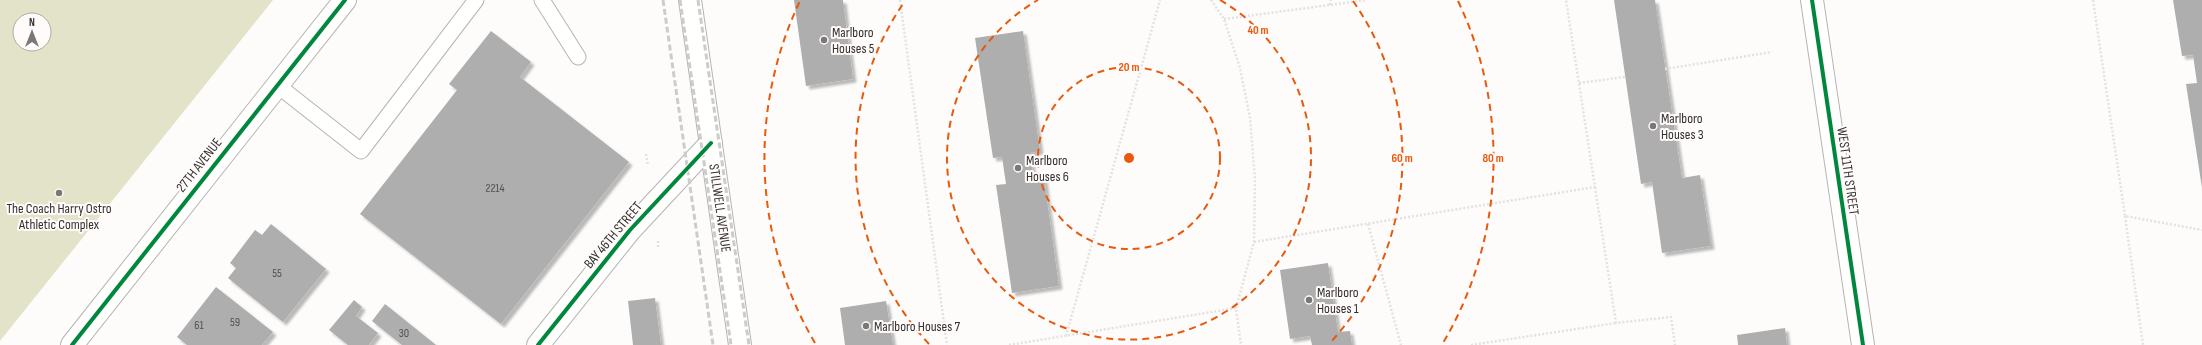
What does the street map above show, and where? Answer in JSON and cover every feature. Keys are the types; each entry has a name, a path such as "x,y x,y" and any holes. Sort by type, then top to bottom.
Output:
{"street":[{"name":"27TH AVENUE","path":"72,345 345,0"},
{"name":"STILLWELL AVENUE","path":"690,0 740,345"},
{"name":"WEST 11TH STREET","path":"1812,0 1863,345"},
{"name":"BAY 46TH STREET","path":"538,345 630,230 711,143"}],"lane":[{"path":"277,85 361,151 476,0"},
{"path":"542,0 578,57"}],"path":[{"path":"900,0 947,345"},
{"path":"1066,336 1160,0"},
{"path":"1211,0 1224,19 1240,68 1250,118 1255,180 1254,242 1236,308 1241,345"},
{"path":"1330,5 1331,0"},
{"path":"1224,19 1367,0"},
{"path":"1566,0 1616,323"},
{"path":"2093,0 2143,345"},
{"path":"1665,69 1772,52"},
{"path":"1579,83 1625,77"},
{"path":"646,154 648,166"},
{"path":"1254,242 1594,187"},
{"path":"2125,216 2202,230"},
{"path":"1368,224 1401,345"},
{"path":"658,240 658,247"},
{"path":"1009,345 1236,308"},
{"path":"1471,345 1616,323 1671,317 1675,345"}],"green space":[{"name":"The Coach Harry Ostro Athletic Complex","path":"0,0 273,0 0,341"}],"building":[{"name":"Marlboro Houses 5","path":"794,0 843,0 853,79 806,86"},
{"name":"Marlboro Houses 3","path":"1614,0 1655,0 1682,178 1700,175 1711,246 1662,253 1652,182 1641,184"},
{"path":"2173,0 2202,0 2202,188 2186,84 2197,83 2193,55 2182,56"},
{"path":"491,31 531,62 520,77 629,162 501,324 360,214 457,90 449,84"},
{"name":"Marlboro Houses 6","path":"1023,31 1040,151 1030,153 1034,180 1044,178 1059,286 1012,293 996,185 1006,184 1002,157 993,158 975,38"},
{"path":"271,224 326,269 283,322 228,278 236,268 230,263 255,230 262,235"},
{"name":"Marlboro Houses 1","path":"1328,263 1338,332 1350,331 1352,345 1312,345 1310,336 1290,339 1280,270"},
{"path":"216,287 273,332 262,345 187,345 177,337"},
{"path":"655,298 661,345 633,345 628,301"},
{"path":"354,300 362,307 356,316 378,333 369,345 348,345 329,330"},
{"name":"Marlboro Houses 7","path":"886,301 893,345 845,345 840,308"},
{"path":"385,304 436,345 402,345 372,321"},
{"path":"1785,328 1787,345 1738,345 1737,335"}],"railway":[{"path":"663,0 713,345"},
{"path":"680,0 731,345"},
{"path":"698,0 749,345"}],"cycle path":[{"path":"72,345 345,0"},
{"path":"1812,0 1863,345"},
{"path":"538,345 630,230 711,143"}],"place":[{"name":"Marlboro Houses 5","path":"824,40"},
{"name":"Marlboro Houses 3","path":"1653,126"},
{"name":"Marlboro Houses 6","path":"1018,168"},
{"name":"The Coach Harry Ostro Athletic Complex","path":"59,193"},
{"name":"Marlboro Houses 1","path":"1309,300"},
{"name":"Marlboro Houses 7","path":"866,326"}]}
